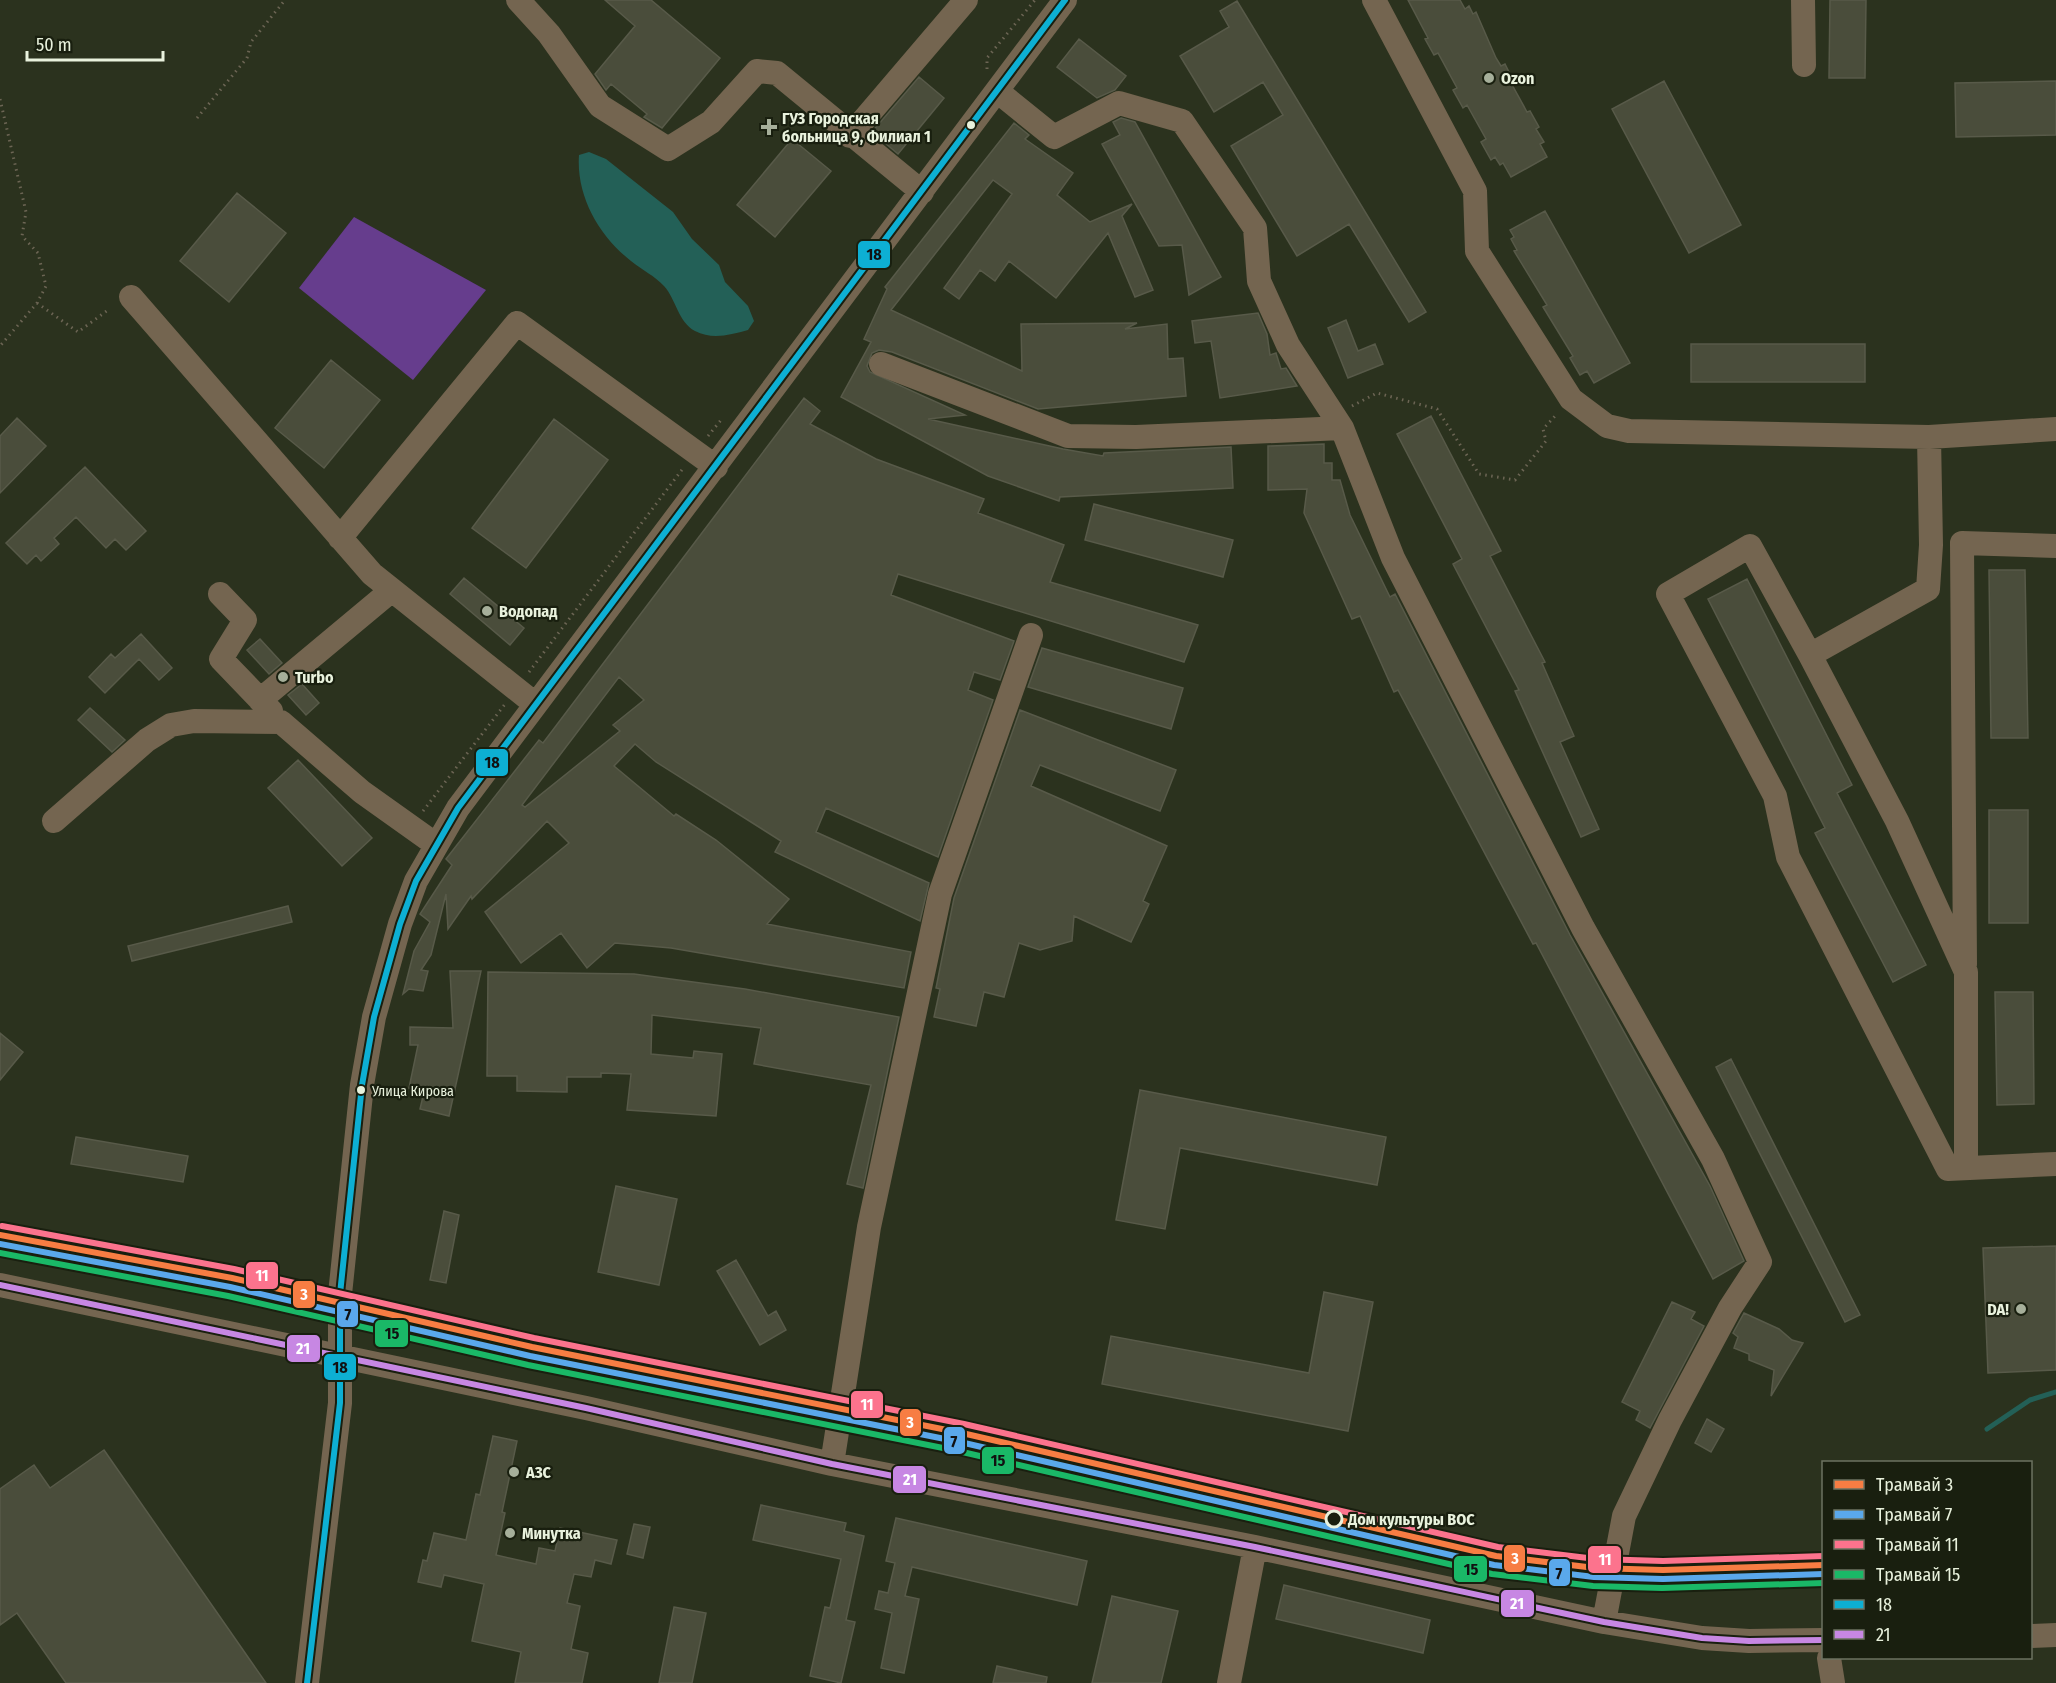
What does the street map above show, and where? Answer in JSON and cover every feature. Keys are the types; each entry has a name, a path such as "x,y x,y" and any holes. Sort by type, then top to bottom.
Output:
{"street":[{"path":"518,0 549,33 600,106 668,148 711,122 757,71 777,73 850,136 922,192"},
{"path":"850,136 966,0"},
{"path":"307,1683 340,1403 339,1294 362,1085 374,1017 400,924 416,881 435,844 458,808 1065,0"},
{"path":"1374,0 1475,191 1477,251 1571,399 1607,426 1629,431 1929,437 2056,429"},
{"path":"1803,0 1804,65"},
{"path":"997,91 1054,137 1119,103 1182,121 1255,228 1259,281 1288,345 1338,422 1393,558 1583,928 1713,1159 1760,1262 1724,1318 1624,1516 1604,1622"},
{"path":"131,297 372,574 535,704"},
{"path":"340,538 517,323 716,467"},
{"path":"880,364 1068,436 1136,437 1338,422"},
{"path":"1810,655 1928,589 1931,545 1929,437"},
{"path":"1966,1168 1962,543 2056,546"},
{"path":"1965,972 1897,820 1750,546 1668,594 1775,796 1788,857 1948,1169 2056,1164 2056,1145"},
{"path":"260,700 392,590"},
{"path":"220,594 245,620 221,659 280,722 362,792 435,844"},
{"path":"831,1464 869,1227 940,894 1032,635"},
{"path":"54,821 147,740 171,725 194,721 280,722"},
{"path":"0,1285 339,1356 831,1464 1255,1547 1604,1622 1702,1638 1749,1641 1822,1641"},
{"path":"1229,1683 1255,1547"},
{"path":"2032,1636 2056,1635"},
{"path":"1829,1659 1833,1683"}],"path":[{"path":"197,118 247,58 251,42 285,0"},
{"path":"0,99 26,212 22,236 38,253 46,286 37,303 0,346"},
{"path":"37,303 78,332 108,310"},
{"path":"1338,422 1377,393 1437,409 1479,474 1515,480 1546,441 1543,429 1571,399"}],"shaded area":[{"path":"354,217 486,290 413,380 299,288"}],"water":[{"path":"589,152 606,159 673,212 692,239 719,265 725,282 748,306 754,321 748,330 714,336 695,331 685,322 664,286 619,251 609,240 592,214 581,185 579,155"}],"building":[{"path":"605,0 651,0 720,58 662,128 644,117 647,114 611,84 606,90 595,74 635,26"},
{"path":"1408,0 1460,0 1465,9 1469,6 1473,14 1476,12 1496,58 1501,66 1505,64 1513,80 1510,81 1527,112 1530,111 1539,127 1536,129 1544,142 1540,144 1547,157 1511,177 1503,163 1500,165 1495,157 1491,160 1481,142 1486,139 1467,105 1463,108 1453,90 1457,88 1438,53 1434,55 1425,39 1428,38"},
{"path":"1830,0 1866,0 1865,78 1829,78"},
{"path":"1237,1 1426,312 1409,322 1349,224 1297,256 1231,146 1283,115 1263,82 1214,112 1180,56 1229,27 1220,11"},
{"path":"1079,39 1126,76 1115,90 1097,98 1057,67"},
{"path":"919,77 944,98 898,154 872,132"},
{"path":"1664,81 1741,225 1689,253 1612,109"},
{"path":"2056,81 2056,135 1956,137 1955,83"},
{"path":"1121,118 1135,122 1221,277 1189,295 1182,245 1159,246 1102,144 1120,135 1113,122"},
{"path":"1014,123 1029,135 1025,139 1073,173 1057,195 1090,222 1132,204 1122,216 1153,290 1135,297 1108,233 1056,298 1009,261 995,281 980,270 959,299 944,288 1012,194 993,180 891,310 1022,371 1021,324 1137,323 1125,329 1167,324 1168,359 1183,358 1186,396 1038,409 892,352 879,350 872,353 867,366 870,372 965,415 928,419 1063,449 1103,456 1104,453 1231,447 1233,488 1060,497 1059,501 988,476 841,397 871,342 864,339 887,289 885,287"},
{"path":"792,139 831,171 775,237 737,205"},
{"path":"237,193 286,233 229,302 180,261"},
{"path":"1545,211 1630,363 1594,383 1587,371 1580,375 1570,358 1573,356 1543,307 1547,305 1514,251 1517,250 1511,239 1514,237 1510,230"},
{"path":"1258,313 1267,334 1270,355 1276,353 1281,369 1286,368 1297,386 1220,398 1211,341 1195,343 1192,321"},
{"path":"1346,320 1358,351 1375,344 1383,364 1348,378 1328,328"},
{"path":"1691,344 1865,344 1865,382 1691,382"},
{"path":"331,360 380,400 324,468 275,428"},
{"path":"804,398 820,411 810,424 876,459 984,499 978,513 1064,545 1050,582 1198,625 1184,662 898,574 891,595 1014,641 1000,680 974,672 968,690 993,700 938,857 826,808 816,832 929,883 920,921 775,852 781,841 656,762 635,744 614,766 674,816 676,814 716,840 789,899 767,924 911,952 904,988 671,948 615,943 587,968 561,933 521,963 485,912 569,843 547,821 472,899 471,896 448,929 446,894 431,955 421,970 428,971 423,991 409,989 403,994 414,951 430,922 420,914 452,865 446,859 539,740 543,743","holes":["619,677 644,700 613,725 620,731 525,807 522,805"]},
{"path":"1431,416 1501,551 1490,556 1545,662 1542,663 1574,736 1560,742 1599,829 1581,837 1515,691 1519,690 1453,564 1462,559 1397,434"},
{"path":"17,418 46,446 0,493 0,436"},
{"path":"554,419 608,460 526,568 472,528"},
{"path":"1324,444 1324,463 1332,463 1332,480 1340,480 1350,515 1390,597 1395,594 1570,935 1710,1186 1744,1261 1713,1279 1536,943 1533,944 1398,690 1394,692 1360,616 1352,619 1304,513 1307,489 1268,490 1268,446"},
{"path":"85,467 146,531 126,550 115,539 106,548 76,517 54,538 59,544 41,561 36,555 27,564 6,543"},
{"path":"1094,504 1233,540 1223,577 1085,540"},
{"path":"1989,570 2025,570 2028,738 1991,738"},
{"name":"Водопад","path":"464,578 524,628 510,645 450,594"},
{"path":"1747,579 1852,785 1837,793 1926,965 1893,982 1815,833 1825,828 1708,599"},
{"path":"141,634 172,668 159,680 139,659 105,693 89,677 111,654 115,658"},
{"path":"260,639 282,663 269,674 247,650"},
{"path":"1042,648 1183,688 1171,729 1028,687"},
{"path":"302,684 319,703 306,715 288,695"},
{"path":"90,708 125,740 112,752 78,720"},
{"path":"1020,710 1176,770 1160,811 1040,765 1031,786 1167,846 1143,901 1149,904 1131,942 1074,916 1072,941 1040,950 1019,943 1004,997 984,992 976,1026 934,1017 940,989 936,988 954,898"},
{"path":"298,760 372,838 342,866 268,788"},
{"path":"1989,810 2028,810 2028,923 1989,923"},
{"path":"288,906 292,922 132,961 128,946"},
{"path":"450,971 481,971 449,1116 420,1109 424,1092 409,1088 418,1045 410,1045 410,1027 453,1028"},
{"path":"488,972 634,974 745,989 899,1017 863,1188 847,1184 871,1085 754,1064 761,1028 652,1015 651,1054 693,1058 694,1051 722,1054 716,1116 627,1110 631,1074 601,1073 601,1077 567,1077 567,1092 517,1091 517,1076 487,1076"},
{"path":"1995,992 2033,992 2034,1104 1997,1105"},
{"path":"0,1033 23,1052 0,1080"},
{"path":"1731,1059 1860,1315 1845,1322 1716,1067"},
{"path":"1140,1090 1386,1137 1377,1185 1180,1148 1165,1229 1116,1220"},
{"path":"76,1137 188,1156 183,1182 71,1164"},
{"path":"616,1186 677,1199 659,1285 598,1272"},
{"path":"444,1211 459,1215 446,1283 430,1280"},
{"name":"DA!","path":"2056,1246 2056,1370 1988,1373 1983,1248"},
{"path":"736,1260 768,1316 776,1311 786,1330 760,1345 717,1271"},
{"path":"1324,1292 1373,1302 1348,1431 1102,1384 1111,1336 1309,1373"},
{"path":"1672,1302 1695,1312 1691,1319 1704,1326 1650,1428 1636,1420 1640,1411 1622,1402"},
{"path":"1744,1313 1779,1329 1792,1340 1803,1343 1771,1396 1774,1370 1749,1360 1749,1354 1734,1348 1738,1337 1733,1333"},
{"path":"1707,1419 1724,1429 1711,1452 1695,1443"},
{"path":"493,1436 517,1441 502,1512 505,1513 496,1555 536,1564 539,1548 555,1551 560,1528 617,1540 611,1564 595,1560 591,1577 574,1574 567,1603 580,1606 571,1649 588,1653 582,1683 515,1683 521,1652 472,1641 484,1584 444,1575 441,1587 418,1582 423,1560 427,1561 434,1533 466,1540 476,1494 480,1495"},
{"path":"104,1450 266,1683 66,1683 17,1613 0,1625 0,1489 34,1465 50,1488"},
{"path":"761,1505 846,1523 844,1531 864,1536 846,1620 855,1622 841,1683 810,1676 825,1607 830,1608 841,1559 753,1540"},
{"path":"896,1518 1087,1561 1077,1605 912,1567 905,1596 919,1599 904,1673 881,1668 892,1613 875,1609 879,1591 888,1593 895,1563 886,1561"},
{"path":"634,1524 650,1527 643,1558 627,1554"},
{"path":"1284,1585 1430,1620 1423,1653 1276,1619"},
{"path":"1112,1596 1178,1611 1161,1683 1092,1683"},
{"path":"674,1607 706,1613 692,1683 659,1683"},
{"path":"997,1666 1047,1677 1046,1683 993,1683"}],"waterway":[{"path":"1987,1429 2030,1400 2056,1392"}],"tram line":[{"name":"11","path":"2,1226 234,1269 534,1338 964,1424 1498,1547 1596,1559 1663,1561 1822,1556"},
{"name":"3","path":"0,1235 232,1278 532,1347 962,1433 1496,1556 1595,1568 1663,1570 1822,1565"},
{"name":"7","path":"0,1244 230,1287 530,1356 960,1442 1494,1565 1594,1577 1663,1579 1822,1574"},
{"name":"15","path":"0,1253 228,1296 528,1365 958,1451 1492,1574 1593,1586 1662,1588 1822,1583"}],"transit line":[{"name":"18","path":"307,1683 340,1403 340,1294 362,1085 374,1017 400,924 416,881 458,808 1065,0"},
{"name":"21","path":"0,1285 586,1408 832,1464 1255,1547 1604,1622 1702,1638 1749,1641 1822,1640"}],"place":[{"name":"Ozon","path":"1489,78"},
{"name":"ГУЗ Городская больница 9, Филиал 1","path":"769,127"},
{"name":"Водопад","path":"487,611"},
{"name":"Turbo","path":"283,677"},
{"name":"Улица Кирова","path":"361,1090"},
{"name":"DA!","path":"2021,1309"},
{"name":"АЗС","path":"514,1472"},
{"name":"Дом культуры ВОС","path":"1334,1519"},
{"name":"Минутка","path":"510,1533"}]}
